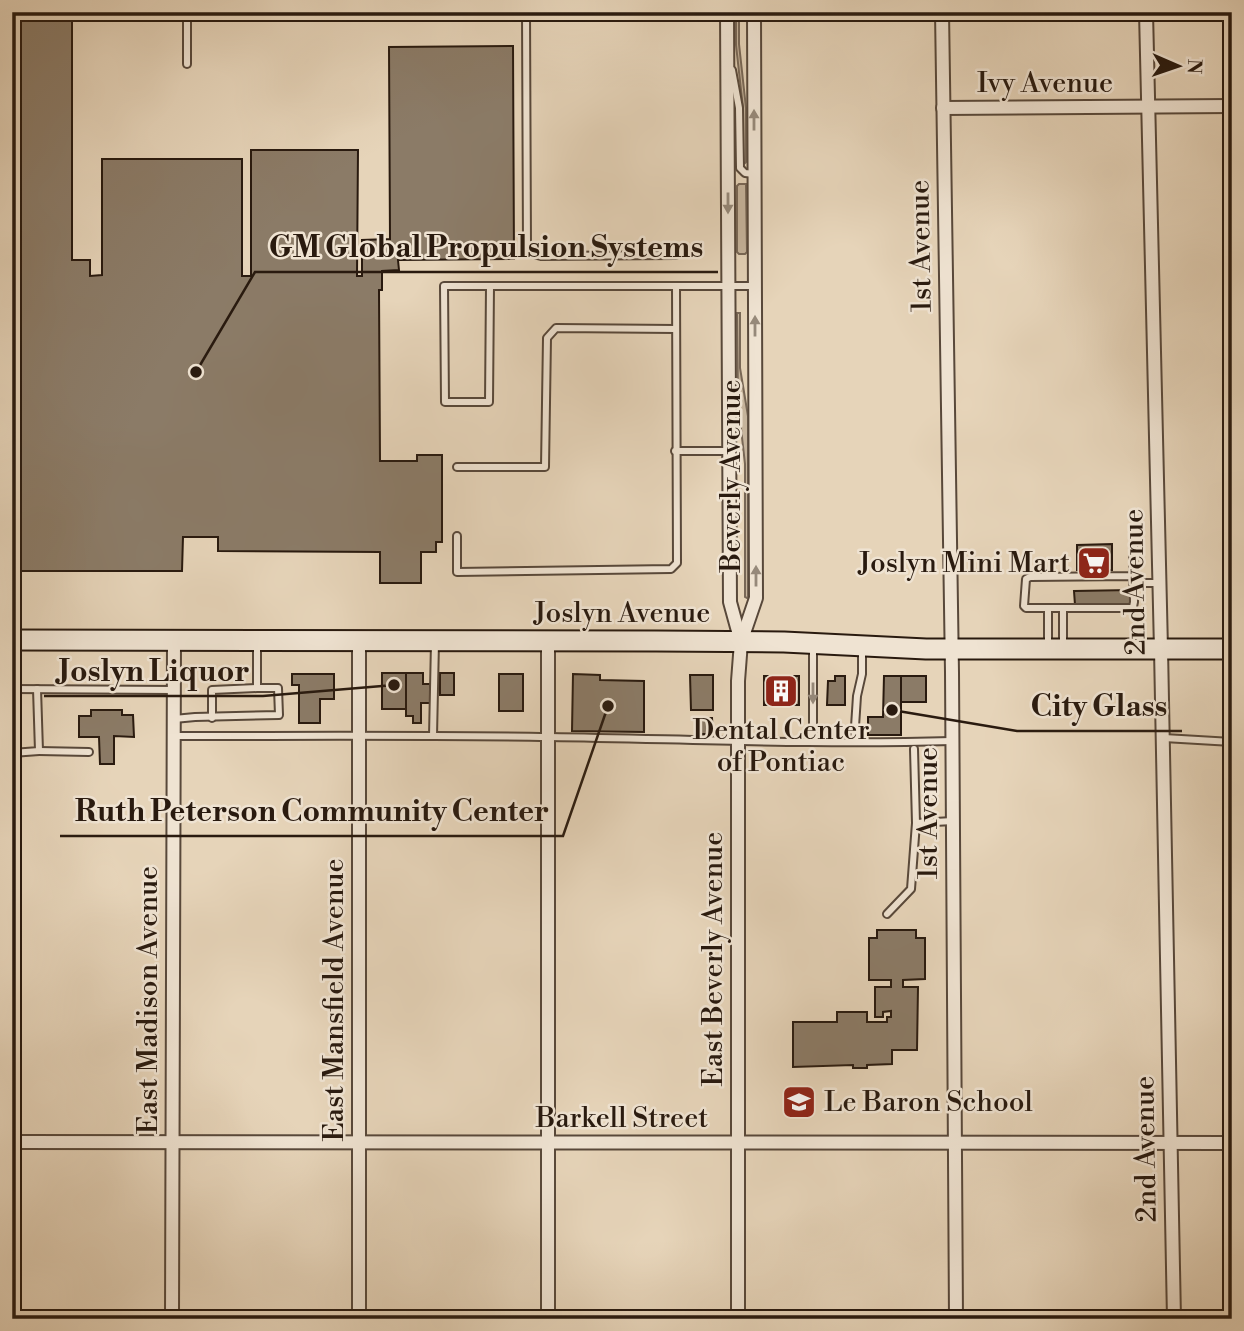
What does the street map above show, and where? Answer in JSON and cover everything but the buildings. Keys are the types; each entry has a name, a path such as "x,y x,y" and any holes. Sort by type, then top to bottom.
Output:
{"main road":[{"name":"Joslyn Avenue","path":"12,640 548,640 741,642 951,649 1232,649"}],"street":[{"name":"Beverly Avenue","path":"727,12 730,602 741,642"},
{"name":"Beverly Avenue","path":"741,642 756,598 754,12"},
{"name":"1st Avenue","path":"942,12 953,741 956,1319"},
{"name":"2nd Avenue","path":"1146,12 1174,1319"},
{"name":"Ivy Avenue","path":"943,108 1232,106"},
{"name":"East Madison Avenue","path":"172,1319 174,639"},
{"name":"East Mansfield Avenue","path":"359,640 359,1319"},
{"path":"548,640 548,1319"},
{"name":"East Beverly Avenue","path":"738,1319 738,681 741,642"},
{"name":"Barkell Street","path":"12,1142 1232,1143"}],"lane":[{"path":"187,12 187,64"},
{"path":"526,12 527,248 530,253 541,256 676,255"},
{"path":"727,41 739,108 740,168 745,173 754,174"},
{"path":"490,286 489,402 445,402 444,286 490,286 676,286 729,286 755,286"},
{"path":"457,536 457,572 671,569 677,563 676,286"},
{"path":"457,467 545,467 547,338 556,328 676,329"},
{"path":"675,451 729,451"},
{"path":"1133,545 1133,580 1134,602 1133,607 1024,606 1026,579 1030,578 1133,580 1159,583"},
{"path":"1048,608 1056,649"},
{"path":"1056,649 1063,608"},
{"path":"257,639 257,688"},
{"path":"433,736 435,640"},
{"path":"813,644 813,742"},
{"path":"854,742 857,696 862,674 862,646"},
{"path":"174,719 195,717 212,718 279,715 278,688 212,690 212,718"},
{"path":"12,689 174,690"},
{"path":"37,689 39,751"},
{"path":"174,736 953,741"},
{"path":"1163,738 1232,742"},
{"path":"887,914 911,889 916,823 914,749"},
{"path":"12,753 89,752"},
{"path":"916,823 953,821"}],"shaded area":[{"path":"736,12 739,12 739,44 746,108 745,163 743,108 736,45"},
{"path":"739,184 746,184 745,254 737,252"},
{"path":"737,313 740,313 740,368 748,416 747,598 745,464 738,402"}],"place":[{"name":"GM Global Propulsion Systems","path":"196,372"},
{"name":"Joslyn Mini Mart","path":"1094,563"},
{"name":"Joslyn Liquor","path":"394,685"},
{"name":"Dental Center of Pontiac","path":"781,691"},
{"name":"Ruth Peterson Community Center","path":"608,706"},
{"name":"City Glass","path":"892,710"},
{"name":"Le Baron School","path":"799,1102"}]}
